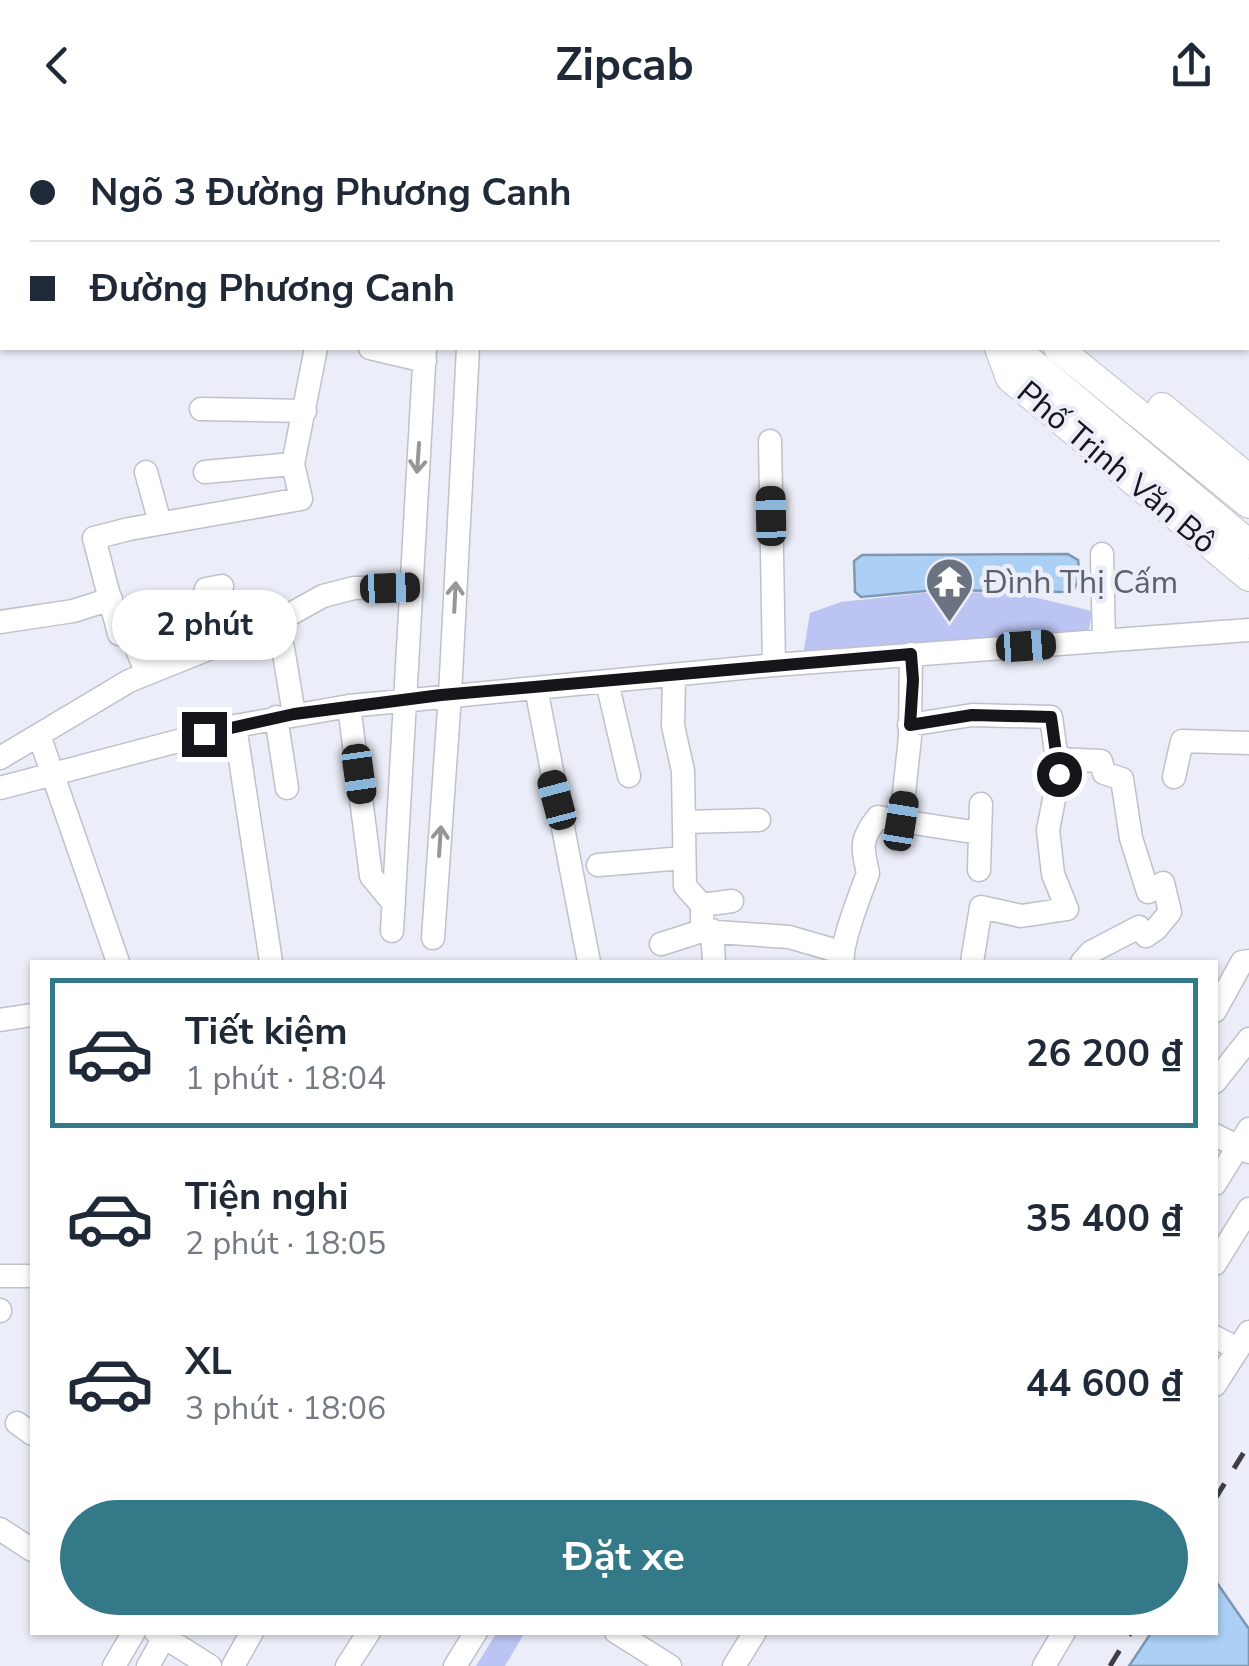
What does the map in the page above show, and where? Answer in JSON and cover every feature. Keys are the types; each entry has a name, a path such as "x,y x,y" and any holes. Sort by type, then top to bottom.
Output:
{"main road":[{"name":"Phố Trịnh Văn Bô","path":"1000,350 1010,378 1249,577"},
{"path":"1004,350 1031,362 1249,544"},
{"path":"1063,350 1088,361 1249,479"},
{"path":"1088,361 1249,504"}],"street":[{"path":"148,674 130,632 118,634 94,538 301,499 294,464 316,350"},
{"path":"388,350 425,354 392,930"},
{"path":"433,938 468,350"},
{"path":"201,409 305,411"},
{"path":"770,441 774,666"},
{"path":"205,472 294,464"},
{"path":"146,472 160,524"},
{"path":"1102,554 1104,641"},
{"path":"218,645 204,596 206,588 222,586"},
{"path":"0,758 130,681 278,621 309,603 342,590 410,587"},
{"path":"0,622 73,611 111,599"},
{"path":"0,788 235,726 349,706 911,654 1249,630"},
{"path":"282,648 287,788"},
{"path":"901,821 907,786 911,654"},
{"path":"674,676 673,726 683,771 685,886 702,905 714,960"},
{"path":"607,682 629,776"},
{"path":"536,688 589,960"},
{"path":"349,706 371,876 394,904"},
{"path":"910,725 972,715 1051,717 1059,774 1048,830 1053,874 1067,920 981,907 972,960"},
{"path":"235,726 271,960"},
{"path":"39,735 117,960"},
{"path":"1174,777 1182,741 1249,743"},
{"path":"1057,759 1102,761 1104,773 1122,778 1131,838 1148,892 1162,883 1170,912 1146,936 1139,928 1090,952 1084,960"},
{"path":"979,870 980,804"},
{"path":"661,944 707,930 789,937 842,958 854,903 868,873 862,857 865,833 878,817 978,833"},
{"path":"684,822 759,820"},
{"path":"598,866 684,858"},
{"path":"702,905 732,901"},
{"path":"1218,1006 1242,962 1249,961"},
{"path":"0,1020 30,1015"},
{"path":"1218,1074 1249,1039"},
{"path":"1218,1135 1246,1142 1218,1180"},
{"path":"1218,1259 1249,1209"},
{"path":"0,1276 30,1276"},
{"path":"1218,1337 1243,1341 1218,1380"},
{"path":"0,1530 30,1549"},
{"path":"114,1666 132,1635"},
{"path":"148,1666 163,1635"},
{"path":"164,1635 210,1666"},
{"path":"233,1666 250,1635"},
{"path":"347,1666 366,1635"},
{"path":"455,1666 474,1635"},
{"path":"621,1635 670,1666"},
{"path":"734,1666 753,1635"},
{"path":"1044,1666 1062,1635"}],"water":[{"path":"1068,554 1078,560 1080,576 1074,590 1067,592 936,590 861,597 855,592 854,561 862,555"},
{"path":"1218,1584 1249,1629 1249,1666 1129,1666 1150,1635 1218,1635"}],"building":[{"name":"Đình Thị Cấm","path":"1013,592 1092,611 1088,635 802,661 810,613 841,602 923,593"},
{"path":"495,1635 523,1635 505,1666 476,1666"}],"railway":[{"path":"1218,1494 1249,1444"},
{"path":"1110,1666 1129,1635"}],"place":[{"name":"Đình Thị Cấm","path":"949,624"}],"route":[{"path":"204,734 294,714 441,695 911,654 910,725 972,715 1051,717 1059,774"}]}
